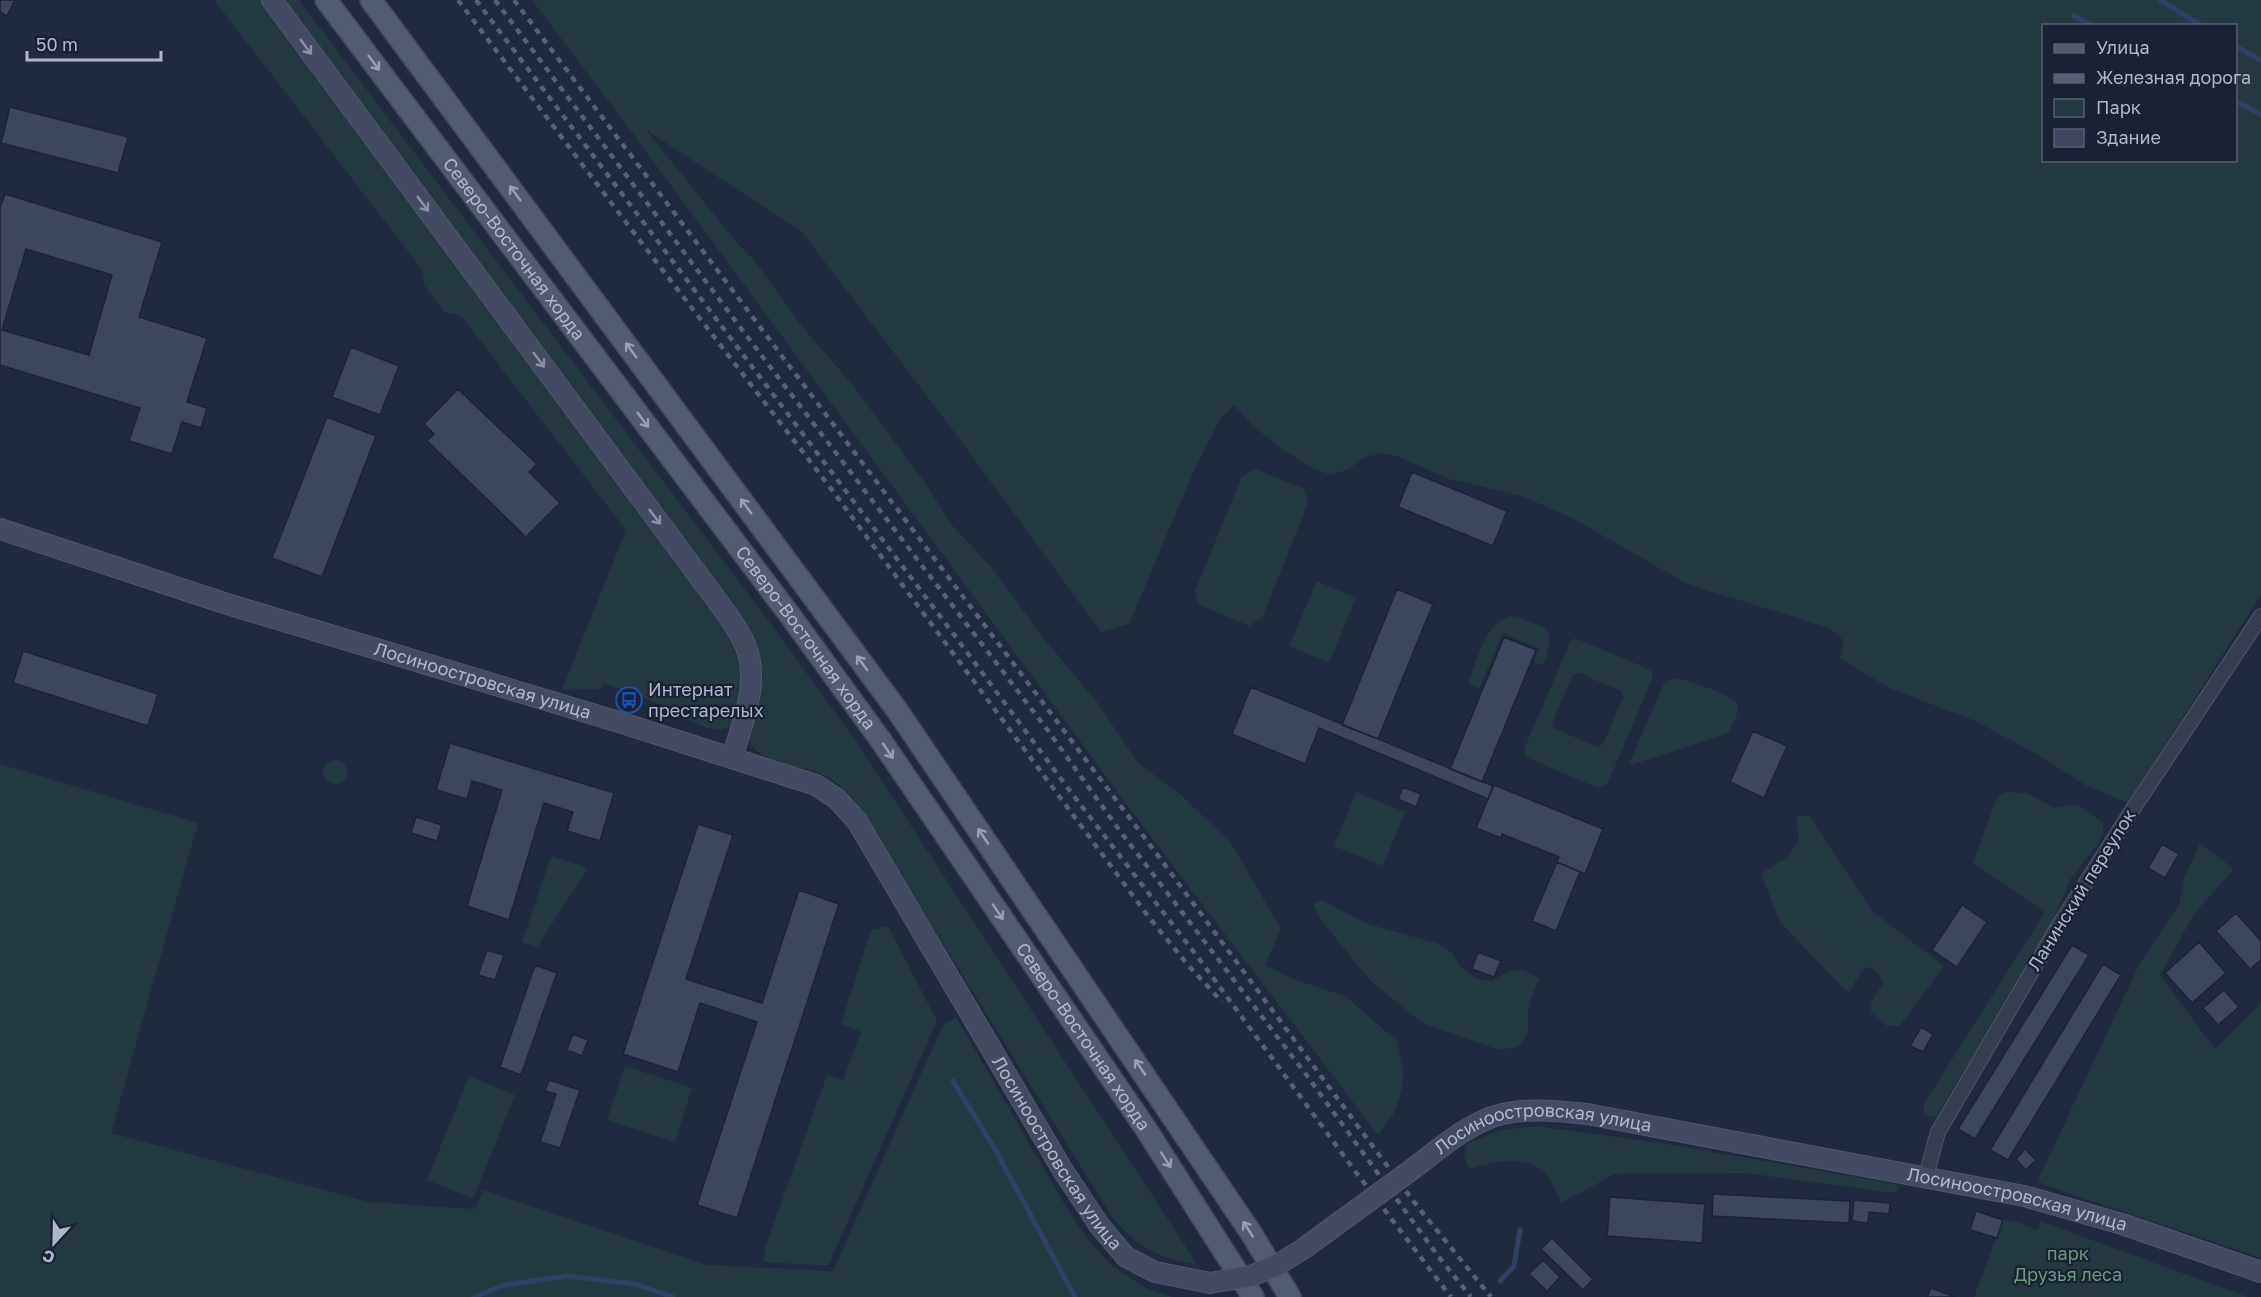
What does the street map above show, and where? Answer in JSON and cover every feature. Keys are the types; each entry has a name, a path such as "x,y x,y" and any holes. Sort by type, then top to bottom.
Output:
{"main road":[{"name":"Северо-Восточная хорда","path":"326,0 785,608 882,742 1146,1129 1253,1297"},
{"name":"Северо-Восточная хорда","path":"371,0 897,710 1245,1223 1290,1297"}],"street":[{"path":"272,0 740,634 747,648 751,680 749,697 732,758"},
{"name":"Лосиноостровская улица","path":"0,529 224,603 816,785 837,800 857,821 898,886 1062,1169 1099,1225 1126,1257 1155,1272 1210,1283 1251,1276 1277,1265 1303,1249 1462,1132 1496,1116 1557,1110 1926,1176 2024,1196 2122,1224 2261,1272"},
{"name":"Ланинский переулок","path":"1926,1176 1938,1132 2059,925 2261,616"}],"green space":[{"path":"214,0 262,0 384,159 723,617 745,663 739,717 731,727 714,730 701,726 666,707 604,683 600,689 562,690 626,530 461,316 445,312 424,285 423,271"},
{"path":"277,0 299,0 774,628 857,743 1197,1264 1171,1259 1150,1250 1130,1236 1112,1217 854,799 824,775 768,758 753,746 748,738 756,662"},
{"path":"532,0 2261,0 2261,595 2128,803 2087,786 2040,756 1975,721 1887,687 1840,658 1844,641 1829,628 1687,584 1574,519 1522,496 1449,479 1399,457 1382,453 1363,458 1349,469 1331,475 1314,469 1283,450 1252,425 1234,405 1221,418 1196,466 1129,624 1101,632 955,433 802,232 646,130 737,243 754,260 801,325 852,384 928,487 951,524 992,568 1041,635 1097,702 1138,763 1181,795 1231,843 1281,929 1265,965 1296,980 1345,996 1397,1041 1403,1070 1402,1091 1393,1115 1378,1135 1142,825"},
{"path":"1256,469 1304,489 1308,503 1262,618 1249,626 1198,604 1195,591 1242,476"},
{"path":"1317,581 1356,598 1329,663 1289,646"},
{"path":"1515,616 1542,627 1547,632 1549,644 1543,665 1534,662 1539,649 1503,633 1479,689 1468,684 1479,653 1490,632 1505,618"},
{"path":"1575,638 1651,670 1653,677 1608,783 1598,788 1526,757 1524,749 1570,642","holes":["1579,673 1621,691 1623,697 1603,744 1598,747 1553,728 1552,723 1573,674"]},
{"path":"1679,678 1722,693 1735,702 1738,706 1737,713 1728,733 1629,764 1663,685"},
{"path":"335,760 344,763 347,772 344,781 335,784 326,781 323,772 326,763"},
{"path":"0,764 198,823 111,1133 369,1202 475,1209 483,1190 707,1265 833,1271 943,1025 956,1017 1065,1205 1088,1240 1113,1267 1148,1289 1173,1297 0,1297"},
{"path":"1356,792 1405,812 1383,866 1334,846"},
{"path":"2004,792 2027,793 2055,808 2077,804 2103,823 2103,834 2098,844 2071,878 2050,927 1999,1011 1973,1061 1964,1070 1937,1116 1931,1117 1925,1115 1923,1110 1925,1102 2045,912 1973,863 1997,797"},
{"path":"1809,815 1872,911 1944,966 1900,1026 1887,1026 1871,1011 1870,1004 1883,983 1879,974 1871,967 1863,969 1849,992 1780,922 1761,874 1787,857 1799,841 1796,817"},
{"path":"2200,843 2234,869 2194,914 2160,975 2215,1049 2261,1003 2261,1258 2044,1185 2038,1180 2139,965 2179,905 2185,876"},
{"path":"551,856 588,868 537,947 522,942"},
{"path":"1321,900 1368,924 1436,943 1451,952 1461,967 1475,978 1492,982 1505,973 1521,970 1540,979 1532,996 1528,1013 1528,1032 1518,1047 1499,1050 1430,1026 1414,1017 1370,980 1322,921 1313,904"},
{"path":"888,926 937,1021 828,1266 763,1262 765,1248 827,1075 843,1080 861,1032 841,1024 871,930"},
{"path":"625,1066 692,1088 675,1142 607,1120"},
{"path":"469,1076 515,1095 473,1199 427,1180"},
{"path":"1537,1126 1660,1143 1896,1184 1899,1188 1894,1193 1745,1173 1615,1174 1561,1203 1548,1177 1534,1165 1506,1161 1469,1169 1464,1156 1467,1144 1500,1130"},
{"name":"парк Друзья леса","path":"2003,1220 2020,1223 2037,1231 2040,1221 2248,1297 1974,1297"}],"building":[{"path":"0,0 15,0 7,16 0,12"},
{"path":"10,107 128,137 118,173 1,143"},
{"path":"5,194 162,242 139,317 207,338 187,402 207,408 201,428 182,422 172,454 129,441 140,408 0,365 0,208","holes":["26,249 112,275 89,355 2,330"]},
{"path":"351,347 399,366 380,415 332,397"},
{"path":"458,389 537,464 529,472 560,503 526,537 427,441 434,434 424,424"},
{"path":"327,417 376,436 322,577 272,558"},
{"path":"1412,472 1507,511 1493,546 1398,507"},
{"path":"1397,589 1433,604 1378,739 1342,725"},
{"path":"1504,637 1536,650 1482,782 1450,769"},
{"path":"23,651 158,694 148,726 13,683"},
{"path":"1251,687 1493,786 1488,799 1319,728 1305,764 1232,734"},
{"path":"1753,731 1787,746 1764,798 1730,782"},
{"path":"450,743 614,793 600,841 567,831 573,812 544,803 509,920 467,906 502,790 472,781 467,799 436,790"},
{"path":"1494,785 1603,829 1585,874 1557,862 1559,857 1502,834 1501,838 1476,828"},
{"path":"1403,787 1421,794 1416,807 1398,799"},
{"path":"416,817 442,825 437,841 411,833"},
{"path":"698,824 733,835 686,979 762,1003 799,890 839,904 737,1218 697,1205 757,1022 700,1003 678,1072 623,1054"},
{"path":"2162,844 2179,854 2165,878 2148,868"},
{"path":"1557,862 1580,872 1556,931 1532,921"},
{"path":"1962,905 1987,922 1957,967 1932,950"},
{"path":"2236,913 2261,941 2261,960 2250,969 2216,931"},
{"path":"2199,942 2226,973 2192,1003 2165,973"},
{"path":"2072,945 2089,955 1975,1139 1958,1129"},
{"path":"487,950 504,955 495,980 478,975"},
{"path":"1478,952 1501,961 1494,977 1472,969"},
{"path":"2103,964 2121,975 2008,1160 1990,1150"},
{"path":"535,965 557,973 521,1075 500,1067"},
{"path":"2224,990 2239,1007 2218,1025 2203,1008"},
{"path":"1921,1027 1933,1034 1923,1052 1910,1046"},
{"path":"573,1034 588,1040 582,1056 567,1050"},
{"path":"549,1080 580,1090 560,1148 540,1142 556,1094 545,1091"},
{"path":"2025,1149 2036,1160 2026,1170 2016,1159"},
{"path":"1713,1194 1850,1201 1849,1223 1712,1216"},
{"path":"1610,1197 1705,1204 1702,1243 1607,1236"},
{"path":"1854,1200 1890,1203 1889,1214 1869,1212 1868,1223 1852,1221"},
{"path":"1976,1211 2003,1220 1997,1238 1970,1230"},
{"path":"1552,1238 1593,1279 1583,1290 1541,1249"},
{"path":"1543,1260 1560,1277 1547,1291 1529,1274"},
{"path":"1931,1288 1955,1297 1927,1297"}],"waterway":[{"path":"2160,0 2199,24"},
{"path":"2074,16 2089,24"},
{"path":"2237,47 2261,61"},
{"path":"2237,102 2261,115"},
{"path":"953,1081 996,1151 1075,1297"},
{"path":"1500,1281 1514,1266 1520,1230"},
{"path":"474,1297 504,1285 568,1276 635,1284 673,1297"}],"railway":[{"path":"458,0 829,486 1148,916 1222,1002"},
{"path":"476,0 1073,795 1200,960 1451,1297"},
{"path":"495,0 752,343 1046,728 1120,831 1305,1073 1438,1256 1471,1297"},
{"path":"514,0 1159,857 1414,1202 1491,1297"}],"place":[{"name":"Интернат престарелых","path":"629,700"}]}
